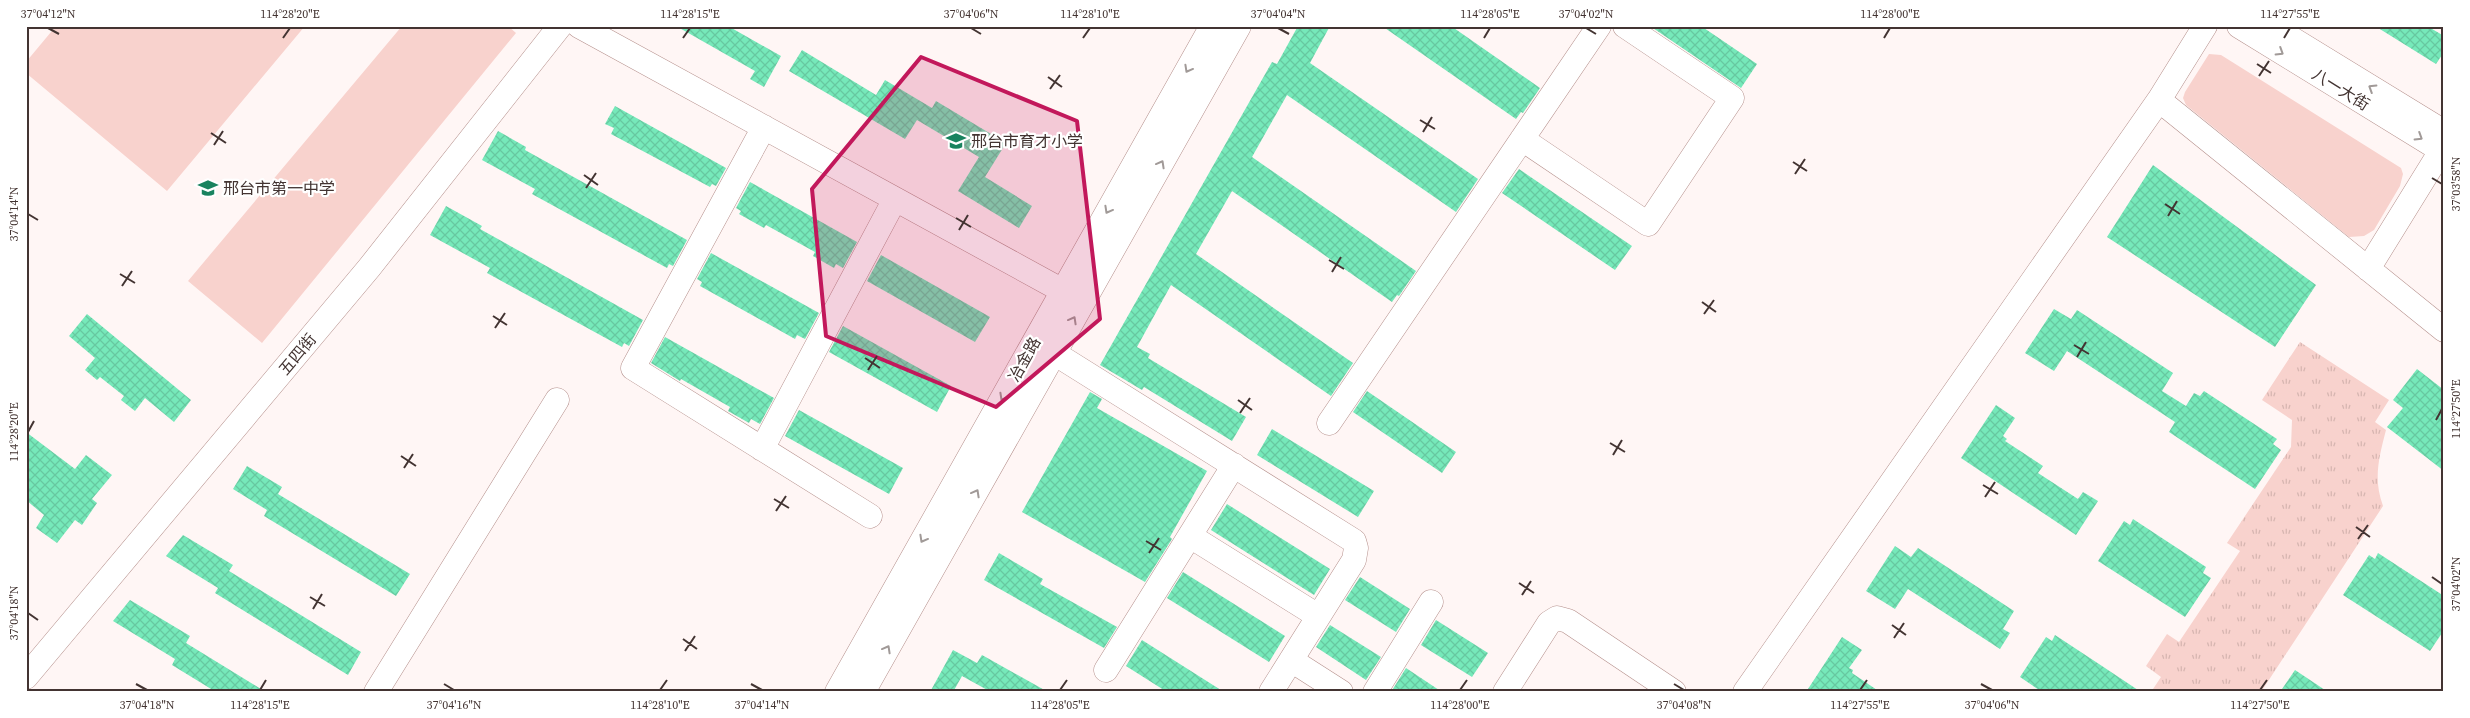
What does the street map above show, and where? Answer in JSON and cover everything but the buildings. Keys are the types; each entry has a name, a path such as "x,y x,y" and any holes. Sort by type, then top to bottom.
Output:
{"street":[{"name":"五四街","path":"26,677 369,268 560,26"},
{"path":"579,26 1063,291"},
{"name":"冶金路","path":"836,692 1212,26"},
{"name":"冶金路","path":"863,692 1239,26"},
{"path":"1329,423 1599,26"},
{"path":"1522,139 1648,224 1732,98 1625,26"},
{"path":"1745,692 2159,100 2205,26"},
{"name":"八一大街","path":"2239,26 2443,145"},
{"name":"八一大街","path":"2271,26 2443,145"},
{"path":"2159,100 2444,330"},
{"path":"764,127 633,368 870,516"},
{"path":"2368,269 2443,145"},
{"path":"762,449 896,199"},
{"path":"1054,353 1354,541 1356,548 1354,560 1271,692"},
{"path":"376,692 558,400"},
{"path":"1106,670 1234,465"},
{"path":"1190,536 1318,616"},
{"path":"1374,692 1431,602"},
{"path":"1505,692 1549,623 1557,618 1568,621 1674,692"},
{"path":"1291,660 1341,692"}],"highlighted area":[{"path":"921,57 1077,121 1100,319 996,407 826,336 812,189"}],"green space":[{"path":"56,26 305,26 167,191 26,73 26,62"},
{"path":"402,26 508,26 516,33 262,343 188,281"},
{"path":"2209,54 2221,55 2401,168 2403,174 2400,186 2374,230 2364,236 2349,237 2186,105 2183,98 2185,92"},
{"path":"2300,342 2389,400 2375,422 2386,430 2378,468 2378,487 2383,506 2261,692 2151,692 2161,677 2146,666 2167,634 2179,642 2240,551 2227,543 2291,447 2292,420 2262,400"}],"place":[{"name":"邢台市育才小学","path":"956,141"},
{"name":"邢台市第一中学","path":"208,188"}]}
